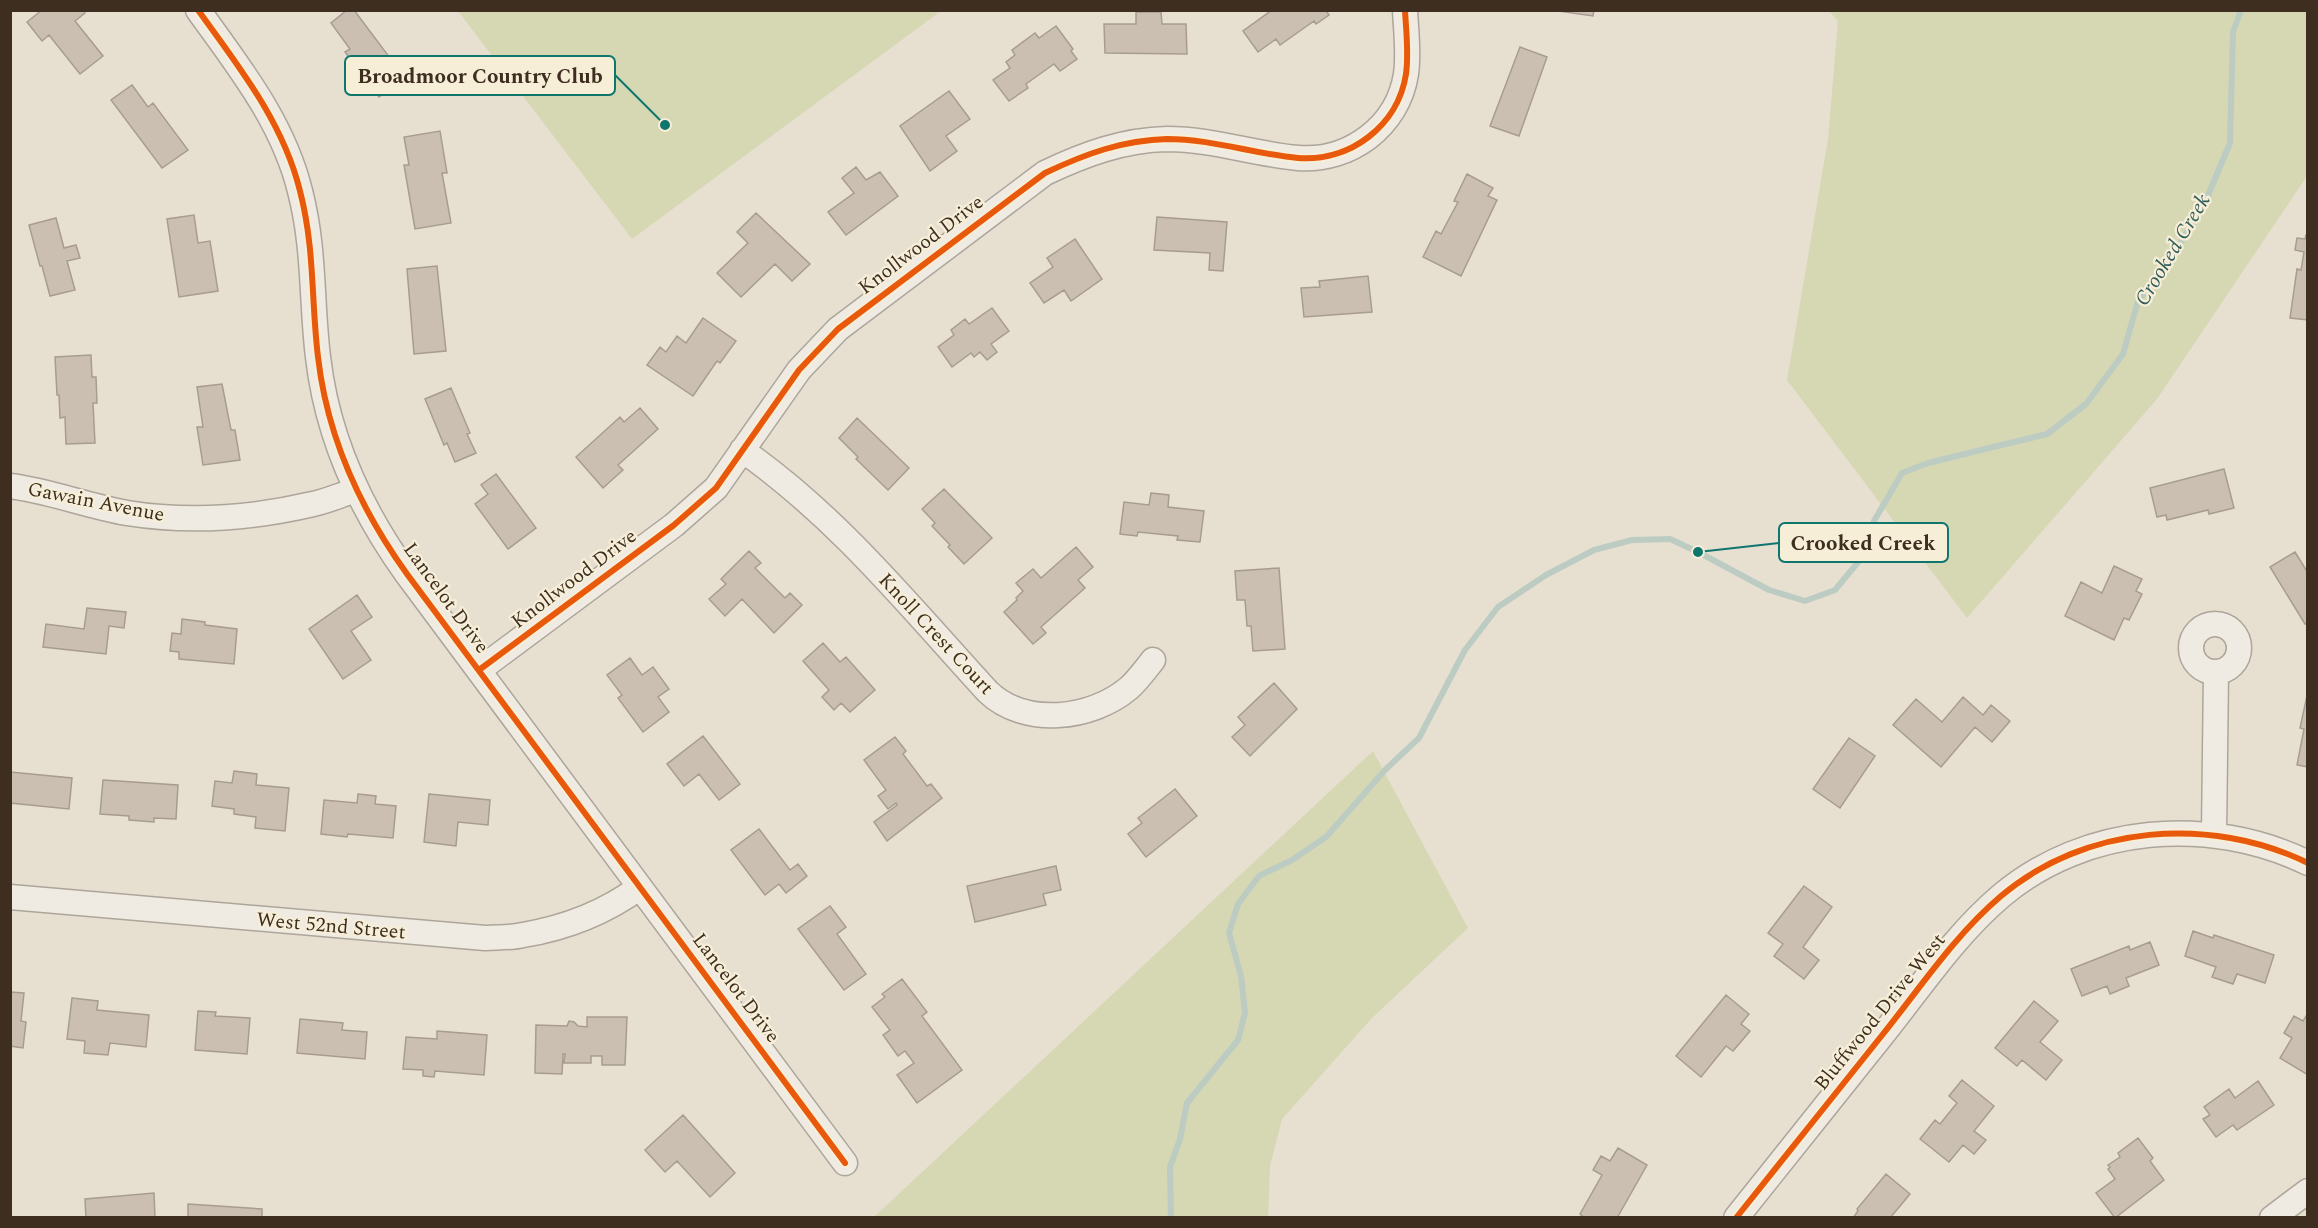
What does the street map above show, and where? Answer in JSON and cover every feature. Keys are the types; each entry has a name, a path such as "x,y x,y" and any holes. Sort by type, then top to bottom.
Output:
{"street":[{"name":"Lancelot Drive","path":"198,10 263,102 291,162 300,189 309,236 315,330 323,387 338,443 357,490 389,548 845,1163"},
{"name":"Knollwood Drive","path":"479,670 681,519 716,488 799,370 838,328 1045,173 1090,153 1148,140 1206,142 1308,158 1345,151 1370,137 1394,109 1402,91 1407,63 1406,10"},
{"name":"Knoll Crest Court","path":"742,450 788,483 824,515 988,692 1000,702 1020,711 1039,714 1059,715 1079,712 1096,707 1121,693 1142,675 1152,660"},
{"name":"Gawain Avenue","path":"10,486 44,491 126,513 191,519 248,516 285,511 357,490"},
{"path":"2214,835 2216,672"},
{"name":"Bluffwood Drive West","path":"1736,1218 1955,944 2000,897 2052,863 2110,841 2167,833 2226,836 2264,845 2307,863"},
{"name":"West 52nd Street","path":"10,897 485,938 524,935 581,920 625,898 640,886"},
{"path":"2272,1218 2307,1191"}],"green space":[{"path":"458,11 941,11 632,239"},
{"path":"1829,11 2307,11 2307,176 2157,399 1967,618 1787,380 1828,139 1838,21"},
{"path":"1373,751 1468,928 1372,1018 1282,1119 1270,1166 1268,1217 874,1217"}],"building":[{"path":"42,10 84,10 85,13 75,21 103,56 80,74 49,35 42,41 27,22"},
{"path":"347,10 354,10 405,78 379,97 345,52 350,49 331,23"},
{"path":"1272,10 1326,10 1329,15 1316,24 1314,21 1280,45 1276,39 1258,52 1243,31"},
{"path":"1551,10 1594,10 1593,16"},
{"path":"1136,12 1161,12 1162,24 1186,24 1187,54 1105,53 1104,24 1136,24"},
{"path":"1056,26 1073,49 1071,51 1077,59 1060,71 1054,64 1026,84 1028,88 1009,101 993,80 1010,68 1006,62 1015,55 1012,50 1035,33 1039,38"},
{"path":"1520,47 1547,57 1519,136 1490,126"},
{"path":"132,85 148,107 153,103 188,150 162,168 111,100"},
{"path":"949,91 970,119 946,136 957,151 930,171 900,126"},
{"path":"440,131 447,173 442,173 451,223 415,229 404,165 409,165 404,137"},
{"path":"856,167 866,180 880,172 898,196 846,235 828,212 854,193 842,178"},
{"path":"1467,174 1493,188 1488,196 1497,200 1461,276 1423,257 1436,231 1441,234 1458,202 1454,201"},
{"path":"756,213 810,264 792,281 775,264 741,297 717,273 748,243 737,232"},
{"path":"194,215 198,243 210,241 218,291 179,297 167,219"},
{"path":"1157,217 1227,222 1223,271 1209,270 1210,253 1154,250"},
{"path":"56,218 64,248 76,245 80,258 67,261 75,290 50,296 29,225"},
{"path":"2306,235 2308,236 2308,320 2290,318 2297,269 2301,270 2304,252 2295,250 2297,238 2305,239"},
{"path":"1075,239 1102,279 1071,301 1064,290 1044,303 1030,283 1053,267 1047,258"},
{"path":"437,266 446,351 414,354 407,269"},
{"path":"1368,276 1372,312 1304,317 1301,288 1320,287 1319,281"},
{"path":"992,308 1009,331 991,344 997,352 987,360 980,352 974,357 971,353 952,367 938,347 954,335 951,330 965,319 969,324"},
{"path":"703,318 736,341 720,363 717,361 693,396 647,365 660,347 666,352 677,336 686,343"},
{"path":"91,355 92,377 96,377 97,403 93,403 95,443 66,444 65,417 60,418 59,395 57,395 55,357"},
{"path":"222,384 231,430 235,430 240,460 203,465 197,427 203,427 197,387"},
{"path":"451,388 476,453 455,462 447,443 444,445 425,399"},
{"path":"640,408 658,429 618,465 623,470 603,488 576,457 620,417 624,422"},
{"path":"857,418 909,468 888,490 856,459 858,457 839,438"},
{"path":"2224,469 2234,508 2209,514 2208,510 2167,520 2166,515 2157,517 2150,488"},
{"path":"496,474 536,528 508,549 475,504 488,494 481,485"},
{"path":"944,489 992,538 964,564 948,547 950,545 932,526 935,523 922,509"},
{"path":"1151,493 1169,495 1168,507 1204,511 1200,542 1177,540 1178,536 1138,532 1137,536 1120,534 1124,502 1149,505"},
{"path":"1076,547 1093,567 1078,580 1085,588 1041,627 1046,633 1033,644 1004,612 1023,591 1016,583 1033,569 1041,578"},
{"path":"749,551 761,563 755,568 785,598 790,593 802,605 774,633 742,599 725,616 709,599 726,584 721,579"},
{"path":"2295,552 2308,573 2308,623 2305,624 2270,567"},
{"path":"2114,566 2142,579 2136,591 2142,594 2129,620 2124,618 2114,640 2065,616 2081,582 2102,593"},
{"path":"1279,568 1285,649 1253,651 1251,626 1247,626 1245,600 1237,600 1235,571"},
{"path":"357,595 372,617 351,631 371,660 343,679 309,629"},
{"path":"87,608 126,612 124,628 109,626 106,654 43,647 46,624 84,629"},
{"path":"182,619 237,629 234,664 179,659 179,652 170,651 172,633 181,634"},
{"path":"823,643 840,662 846,657 875,690 850,712 841,703 834,710 822,697 829,690 803,661"},
{"path":"630,658 642,675 653,667 669,689 658,697 669,712 643,732 618,698 622,695 607,675"},
{"path":"1274,683 1297,709 1250,756 1232,737 1245,725 1238,717"},
{"path":"2308,691 2308,767 2297,765 2304,729 2300,728"},
{"path":"1963,697 1983,715 1991,705 2010,721 1992,742 1975,727 1941,767 1893,725 1916,699 1942,722"},
{"path":"703,736 740,784 719,800 699,774 684,786 667,764"},
{"path":"895,737 906,751 903,754 927,786 931,784 942,798 887,841 874,822 897,805 896,803 888,809 878,796 886,790 864,760"},
{"path":"1849,738 1875,756 1840,808 1813,789"},
{"path":"234,771 257,774 256,785 289,788 285,831 255,828 256,817 234,814 234,809 212,806 215,781 232,783"},
{"path":"10,772 72,778 69,809 10,803"},
{"path":"103,780 178,785 176,819 154,818 154,822 129,820 129,816 100,814"},
{"path":"1175,789 1197,816 1146,857 1128,834 1142,823 1138,818"},
{"path":"358,794 376,796 375,804 396,806 393,838 321,834 324,800 357,803"},
{"path":"429,794 490,800 488,825 458,822 456,846 424,842"},
{"path":"759,829 790,870 798,864 807,876 786,893 779,884 765,895 731,850"},
{"path":"1056,866 1061,890 1043,894 1046,905 975,922 967,886"},
{"path":"1804,886 1832,907 1803,947 1819,960 1804,979 1774,956 1783,944 1768,933"},
{"path":"830,906 846,927 837,934 866,974 844,990 798,929"},
{"path":"2193,931 2213,938 2214,935 2274,955 2265,983 2237,974 2233,984 2212,977 2216,967 2185,956"},
{"path":"2150,942 2159,965 2126,978 2129,986 2110,994 2107,986 2082,996 2071,969 2129,946 2130,950"},
{"path":"902,979 927,1012 922,1016 962,1070 917,1103 897,1075 914,1063 905,1051 898,1056 883,1035 890,1030 872,1007 885,997 882,994"},
{"path":"10,992 24,993 21,1021 26,1022 23,1048 10,1046"},
{"path":"1726,995 1749,1014 1741,1024 1750,1031 1733,1051 1726,1046 1701,1077 1676,1056"},
{"path":"72,998 98,1001 97,1010 149,1015 146,1047 110,1043 108,1055 84,1053 85,1041 67,1039"},
{"path":"2034,1001 2058,1021 2040,1042 2062,1060 2046,1080 2022,1060 2017,1066 1995,1048"},
{"path":"198,1011 216,1012 215,1016 250,1018 247,1054 195,1050"},
{"path":"2308,1013 2308,1075 2280,1058 2292,1038 2284,1033 2294,1016 2303,1021"},
{"path":"587,1017 627,1017 625,1065 602,1065 602,1056 591,1056 591,1063 564,1063 565,1054 563,1054 562,1074 535,1073 536,1025 567,1026 569,1021 578,1026 587,1027"},
{"path":"300,1019 343,1023 342,1030 367,1032 365,1059 297,1053"},
{"path":"437,1031 487,1035 484,1075 435,1071 434,1077 423,1076 423,1070 403,1069 406,1037 437,1039"},
{"path":"1962,1080 1994,1106 1974,1131 1986,1140 1974,1154 1963,1145 1949,1162 1920,1139 1935,1120 1940,1124 1957,1103 1949,1096"},
{"path":"2258,1081 2274,1105 2237,1130 2233,1125 2216,1137 2203,1119 2210,1115 2204,1107 2229,1089 2235,1098"},
{"path":"683,1115 735,1173 710,1197 677,1161 665,1172 645,1150"},
{"path":"2138,1138 2153,1158 2150,1161 2164,1180 2115,1218 2096,1193 2115,1179 2108,1165 2120,1157 2118,1153"},
{"path":"1618,1148 1647,1165 1617,1218 1585,1218 1580,1214 1602,1175 1593,1170 1601,1156 1610,1161"},
{"path":"1886,1174 1910,1194 1890,1218 1853,1218 1857,1209"},
{"path":"154,1193 155,1218 86,1218 85,1199"},
{"path":"188,1204 262,1209 262,1218 188,1218"}],"waterway":[{"name":"Crooked Creek","path":"1171,1218 1170,1167 1180,1139 1187,1103 1238,1040 1245,1013 1241,976 1229,933 1238,904 1259,876 1292,860 1326,837 1386,769 1419,738 1465,650 1498,607 1546,575 1594,550 1632,540 1670,539 1769,590 1805,601 1835,590 1859,561 1874,521 1902,473 1928,463 2047,434 2086,404 2123,354 2138,301 2171,259 2206,200 2230,143 2233,32 2241,10"}],"cycle path":[{"path":"198,10 258,96 283,142 292,166 305,212 318,357 329,415 349,471 375,524 407,574 845,1163"},
{"path":"479,670 674,525 716,488 799,370 838,329 1045,173 1104,149 1151,140 1200,141 1298,158 1317,158 1336,154 1368,137 1393,110 1401,93 1407,58 1405,10"},
{"path":"1736,1218 1953,945 1984,911 2034,872 2071,854 2109,842 2149,835 2190,834 2230,838 2270,848 2308,863"}],"place":[{"name":"Broadmoor Country Club","path":"665,125"},
{"name":"Crooked Creek","path":"1698,552"}]}
